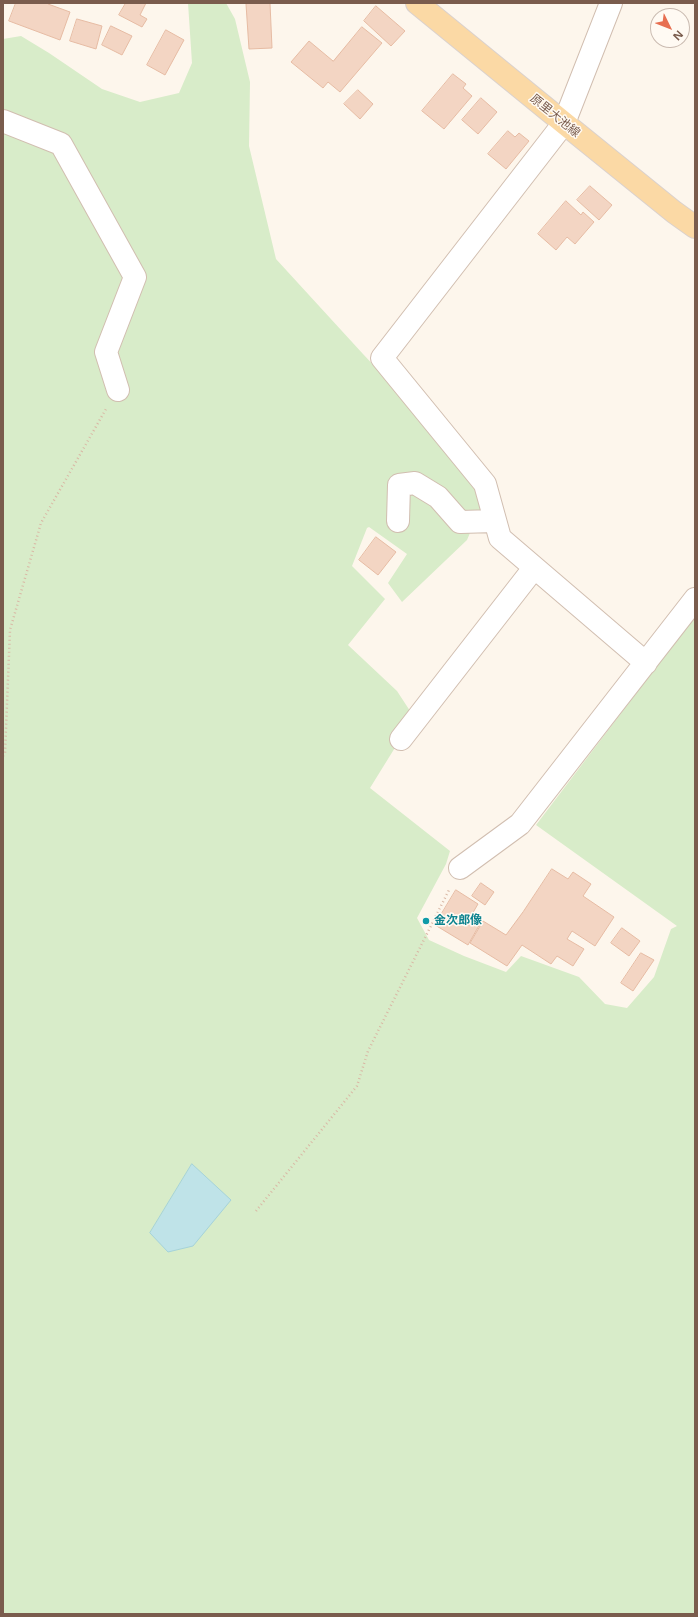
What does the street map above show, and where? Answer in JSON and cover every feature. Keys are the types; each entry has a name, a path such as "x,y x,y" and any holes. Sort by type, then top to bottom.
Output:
{"main road":[{"name":"原里大池線","path":"417,3 674,212 695,227"}],"street":[{"path":"611,3 564,123 382,358 485,484 500,538 646,663"},
{"path":"3,121 61,144 135,277 106,352 118,390"},
{"path":"398,521 399,485 415,483 438,498 460,522 495,521"},
{"path":"401,739 534,568"},
{"path":"460,868 520,824 695,599"}],"path":[{"path":"3,756 5,753 10,630 41,523 118,390"},
{"path":"256,1210 357,1086 368,1051 460,868"}],"green space":[{"path":"188,3 226,3 235,19 250,82 249,146 276,259 441,437 486,495 467,540 402,602 388,583 407,554 369,527 367,528 352,566 385,599 348,645 397,691 414,717 370,788 450,851 446,864 417,918 429,940 464,956 506,972 521,956 579,977 605,1004 627,1008 654,977 671,929 677,926 536,825 695,616 695,1614 3,1614 3,39 21,36 102,89 140,102 179,93 192,63"}],"water":[{"path":"192,1164 231,1200 193,1246 168,1252 150,1233"}],"building":[{"path":"16,3 48,3 70,12 60,40 9,21"},
{"path":"126,3 146,3 140,15 147,19 142,27 119,15"},
{"path":"270,3 272,48 249,49 246,4"},
{"path":"376,6 405,31 391,46 364,21"},
{"path":"77,19 102,26 96,49 70,41"},
{"path":"111,26 132,36 122,55 102,45"},
{"path":"362,27 382,43 340,92 328,82 323,88 291,62 309,41 333,61"},
{"path":"166,30 184,40 165,75 147,65"},
{"path":"453,74 466,84 463,88 472,96 444,129 422,111"},
{"path":"358,90 373,104 360,119 344,104"},
{"path":"481,98 497,112 478,134 462,120"},
{"path":"508,131 515,137 519,133 529,141 506,169 488,154"},
{"path":"590,186 612,205 599,220 577,200"},
{"path":"566,201 581,215 583,212 594,222 575,244 567,237 556,250 538,234"},
{"path":"376,537 396,552 378,575 359,560"},
{"path":"552,869 568,879 573,872 591,884 583,896 614,917 595,946 572,931 567,939 584,949 573,966 557,956 551,964 522,945 507,966 470,943 483,921 506,935"},
{"path":"481,883 494,892 485,905 472,896"},
{"path":"456,890 478,904 471,916 481,922 468,945 435,925"},
{"path":"622,928 640,941 629,956 611,943"},
{"path":"641,953 654,960 633,991 621,983"}],"place":[{"name":"金次郎像","path":"426,921"}]}
